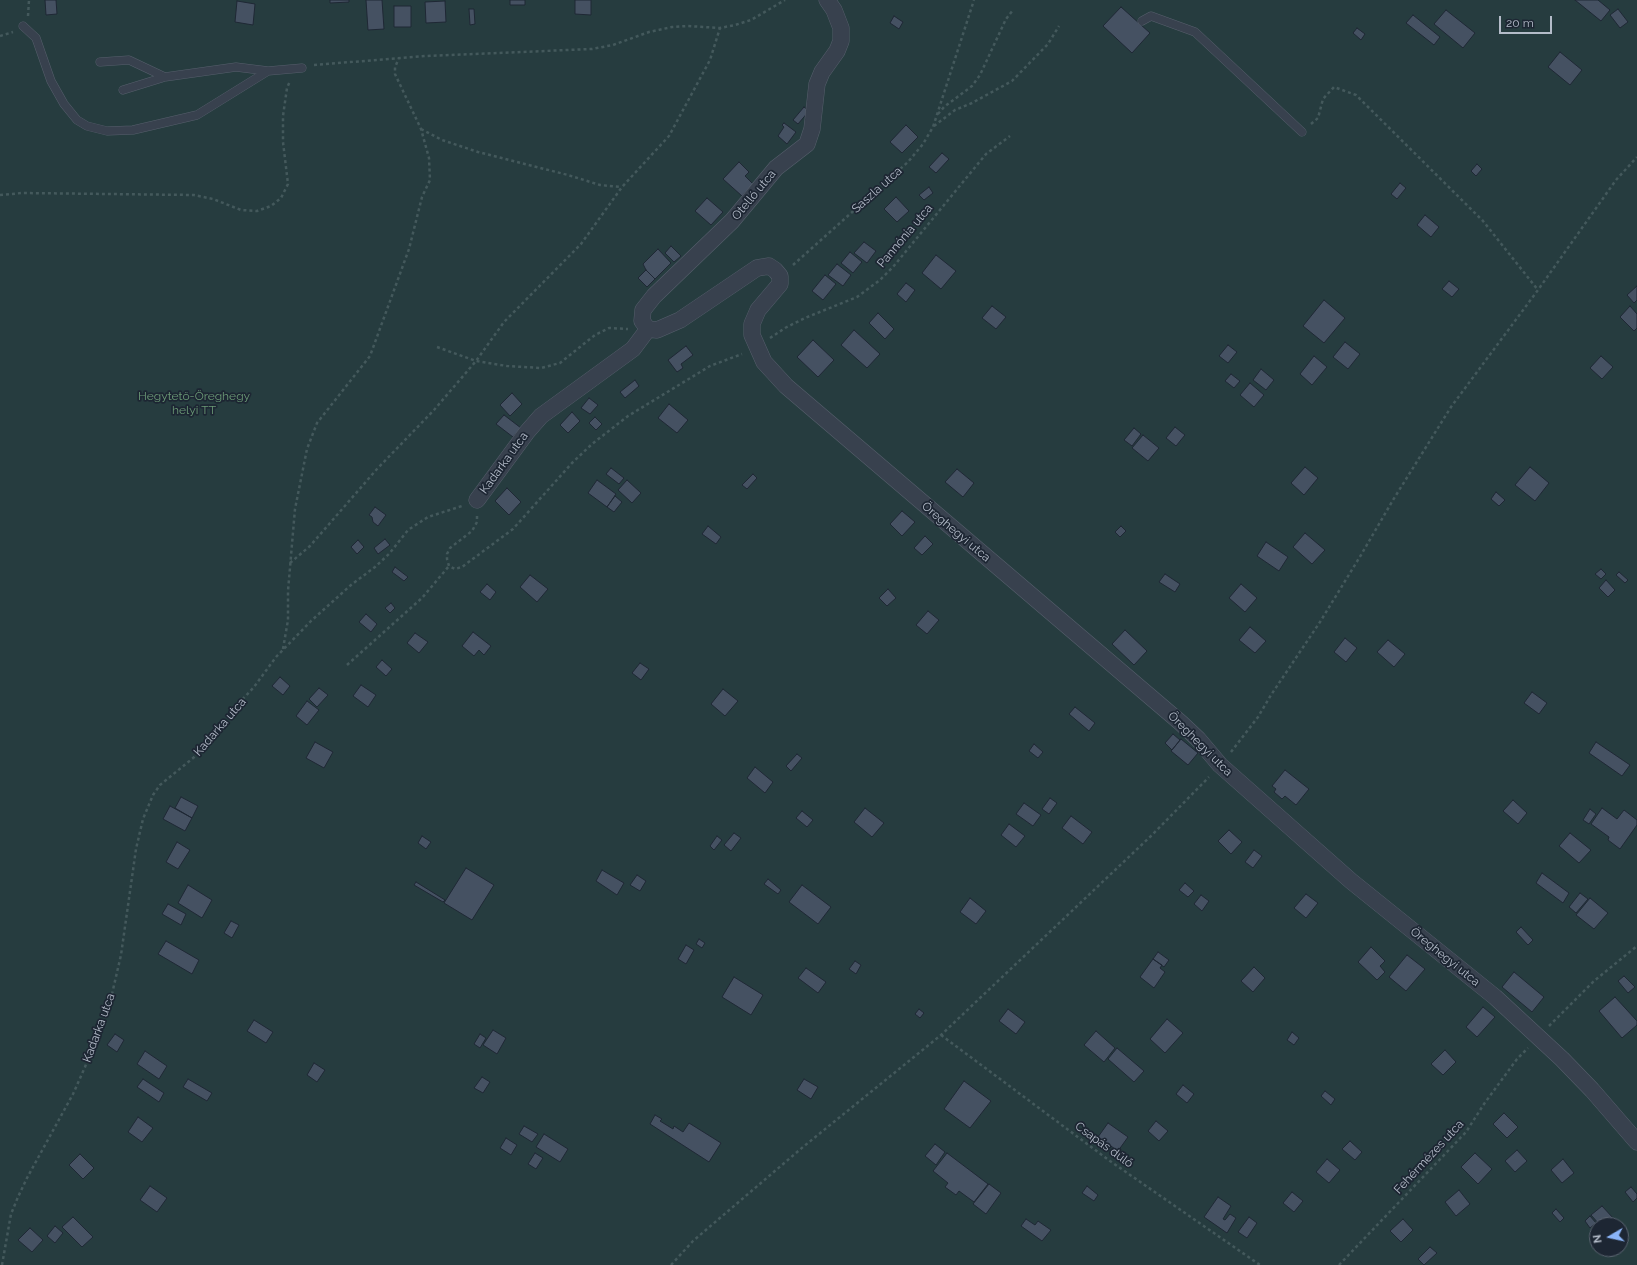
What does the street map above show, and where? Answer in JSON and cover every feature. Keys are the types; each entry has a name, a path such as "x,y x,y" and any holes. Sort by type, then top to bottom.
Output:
{"street":[{"name":"Otelló utca","path":"648,329 642,322 643,310 654,296 732,221 776,168 807,144 812,129 817,84 827,64 837,51 841,41 841,28 834,10 826,0"},
{"path":"648,329 657,330 680,320 757,268 769,266 780,276 780,284 758,310 752,324 752,335 759,352"},
{"name":"Kadarka utca","path":"478,500 540,416 633,349 648,329"},
{"name":"Öreghegyi utca","path":"759,352 764,362 786,386 1181,723 1198,739 1220,765 1351,881 1478,983 1541,1039 1592,1090 1637,1142"}],"lane":[{"path":"1142,21 1151,16 1196,32 1302,132"},
{"path":"23,26 36,38 51,81 64,104 77,120 88,126 107,131 133,130 197,115 268,71"},
{"path":"100,62 129,60 165,77"},
{"path":"123,90 165,77 236,67 268,71 302,68"}],"path":[{"path":"29,0 29,14"},
{"path":"0,195 22,193 194,195 213,199 241,210 257,211 271,206 281,198 288,184 283,142 283,116 287,88 293,74 302,68 346,62 399,58 477,53 592,49 612,45 649,32 672,27 688,26 720,28 751,20 785,0"},
{"name":"Saszla utca","path":"780,276 908,162 923,144 933,127 952,64 974,1"},
{"path":"936,116 944,107 972,86 980,75 1006,19 1013,10"},
{"path":"933,127 954,110 972,103 1012,81 1048,44 1059,26"},
{"path":"290,563 310,546 377,469 434,410 476,361 504,322 581,244 622,187 669,136 710,60 720,28"},
{"path":"283,649 288,620 290,563 295,509 307,449 317,423 370,356 409,249 422,197 430,180 429,158 421,129 395,74 395,67 399,58"},
{"path":"1302,132 1318,118 1323,99 1334,87 1356,95 1484,221 1538,290"},
{"path":"421,129 442,140 478,152 568,175 600,185 622,187"},
{"name":"Pannónia utca","path":"759,352 764,343 785,328 857,297 880,280 893,267 986,154 998,143 1010,136"},
{"path":"437,348 476,361 507,366 541,368 560,363 595,335 609,328 648,329"},
{"path":"449,566 455,569 462,567 513,529 572,463 592,444 628,416 710,366 736,355 759,352"},
{"path":"347,665 422,598 449,566 447,554 450,548 472,531 477,522 478,500"},
{"name":"Kadarka utca","path":"2,1265 11,1214 27,1178 73,1094 85,1067 112,994 121,956 136,849 147,806 160,785 198,754 208,743 228,715 254,687 283,649 311,620 351,585 375,567 389,554 408,530 428,517 466,506 478,500"},
{"path":"1541,1039 1546,1029 1594,981 1637,946"},
{"name":"Csapás dűlő","path":"941,1035 1110,1161 1260,1265"},
{"name":"Fehérmézes utca","path":"1339,1265 1466,1132 1484,1104 1517,1059 1524,1051 1541,1039"}],"green space":[{"name":"Hegytető-Öreghegy helyi TT","path":"0,0 1637,0 1637,1265 0,1265"}],"building":[{"path":"45,0 56,0 57,14 46,15"},
{"path":"330,0 349,0 349,2 330,3"},
{"path":"366,0 382,0 384,29 368,30"},
{"path":"510,0 525,0 525,5 510,5"},
{"path":"575,0 591,0 591,15 575,14"},
{"path":"1575,0 1598,0 1610,10 1601,21"},
{"path":"237,1 255,4 253,25 235,22"},
{"path":"445,1 446,22 426,23 425,2"},
{"path":"394,6 411,6 411,27 394,27"},
{"path":"1121,7 1150,33 1132,53 1103,26"},
{"path":"469,9 474,9 475,24 470,25"},
{"path":"1618,9 1628,22 1620,28 1610,15"},
{"path":"1446,10 1475,33 1463,48 1434,24"},
{"path":"1413,15 1440,37 1434,45 1406,23"},
{"path":"894,16 903,22 899,29 890,23"},
{"path":"1357,28 1365,34 1361,40 1353,33"},
{"path":"1560,52 1582,70 1570,85 1548,67"},
{"path":"804,107 809,111 798,124 793,120"},
{"path":"784,123 796,132 787,144 778,136 784,127 782,125"},
{"path":"906,125 918,137 902,153 890,142"},
{"path":"942,153 949,159 936,173 929,167"},
{"path":"739,162 749,172 745,176 753,184 742,196 723,179"},
{"path":"1477,164 1482,169 1476,176 1471,171"},
{"path":"1400,183 1406,188 1397,199 1391,194"},
{"path":"929,187 933,193 924,200 919,195"},
{"path":"896,197 909,211 897,222 884,209"},
{"path":"707,198 723,212 711,225 695,211"},
{"path":"1425,215 1439,227 1431,237 1417,225"},
{"path":"864,242 876,251 867,263 854,253"},
{"path":"671,246 681,256 674,262 665,253"},
{"path":"658,249 671,263 655,279 646,270 643,264"},
{"path":"850,252 862,262 853,273 841,263"},
{"path":"936,255 956,271 941,289 922,273"},
{"path":"837,264 851,275 843,286 828,275"},
{"path":"646,270 655,279 647,287 638,278"},
{"path":"825,275 836,284 823,300 812,291"},
{"path":"1449,281 1459,289 1452,297 1442,289"},
{"path":"906,283 915,290 906,302 897,294"},
{"path":"1637,286 1637,300 1634,303 1627,295"},
{"path":"1324,300 1345,318 1324,343 1303,326"},
{"path":"992,306 1006,317 996,329 982,318"},
{"path":"1630,306 1637,314 1637,328 1634,331 1620,317"},
{"path":"878,313 894,329 885,339 869,323"},
{"path":"854,330 880,354 867,368 841,345"},
{"path":"813,340 834,360 818,377 797,357"},
{"path":"1345,342 1360,354 1348,369 1333,357"},
{"path":"1228,345 1237,352 1228,363 1219,356"},
{"path":"686,346 693,355 681,364 683,368 677,372 668,360"},
{"path":"1314,356 1327,367 1312,385 1300,374"},
{"path":"1601,356 1613,367 1602,379 1590,368"},
{"path":"1261,369 1274,380 1266,390 1253,380"},
{"path":"1231,374 1240,381 1234,388 1225,381"},
{"path":"635,380 639,386 625,398 620,392"},
{"path":"1250,383 1264,395 1254,407 1240,395"},
{"path":"512,393 522,404 510,416 500,405"},
{"path":"589,398 598,405 590,414 581,408"},
{"path":"669,404 688,420 677,433 658,418"},
{"path":"572,412 580,421 568,433 560,425"},
{"path":"504,415 521,428 513,437 496,424"},
{"path":"595,417 602,424 596,430 589,423"},
{"path":"1175,427 1185,435 1176,446 1166,438"},
{"path":"1134,428 1141,434 1132,446 1124,440"},
{"path":"1143,435 1159,448 1148,461 1132,448"},
{"path":"1305,467 1318,478 1304,495 1291,483"},
{"path":"1530,467 1549,483 1535,501 1515,485"},
{"path":"611,468 624,478 619,484 606,474"},
{"path":"957,469 974,483 963,497 945,482"},
{"path":"753,474 757,478 747,489 742,485"},
{"path":"597,480 616,494 607,507 588,493"},
{"path":"627,480 641,493 632,503 618,490"},
{"path":"507,488 521,502 509,515 495,501"},
{"path":"1496,492 1505,500 1499,506 1491,499"},
{"path":"615,496 622,502 614,512 607,507"},
{"path":"375,507 386,515 378,526 373,522 372,517 369,515"},
{"path":"902,511 915,522 902,536 890,524"},
{"path":"708,526 721,537 716,544 702,534"},
{"path":"1121,526 1126,531 1120,537 1115,532"},
{"path":"1305,533 1325,550 1312,564 1293,547"},
{"path":"925,536 933,544 922,555 914,548"},
{"path":"385,539 390,545 378,554 374,548"},
{"path":"358,540 364,547 357,554 351,547"},
{"path":"1266,542 1288,557 1279,571 1257,556"},
{"path":"395,567 408,577 404,581 392,572"},
{"path":"1601,569 1606,574 1601,579 1595,574"},
{"path":"1619,572 1628,580 1625,583 1616,575"},
{"path":"1165,574 1180,584 1175,592 1159,582"},
{"path":"530,575 548,589 537,602 520,587"},
{"path":"1606,580 1615,590 1608,597 1599,588"},
{"path":"487,584 496,592 490,600 480,592"},
{"path":"1241,584 1257,598 1245,612 1229,598"},
{"path":"888,589 896,598 887,606 879,598"},
{"path":"391,603 395,608 390,613 385,608"},
{"path":"928,611 939,620 927,634 916,625"},
{"path":"366,614 377,624 371,632 359,622"},
{"path":"1250,627 1266,641 1255,653 1239,640"},
{"path":"1125,630 1147,651 1134,665 1112,644"},
{"path":"473,632 491,646 484,655 479,650 474,656 462,646"},
{"path":"415,633 428,642 419,653 407,643"},
{"path":"1345,638 1357,648 1346,662 1334,652"},
{"path":"1388,640 1405,654 1394,667 1377,652"},
{"path":"382,660 392,669 386,676 376,667"},
{"path":"640,663 649,669 641,680 632,673"},
{"path":"280,677 290,686 283,695 272,686"},
{"path":"361,685 376,695 368,707 353,696"},
{"path":"319,688 328,695 317,707 309,699"},
{"path":"723,689 738,701 725,716 711,704"},
{"path":"1532,692 1547,703 1539,714 1524,703"},
{"path":"307,701 319,710 307,725 296,716"},
{"path":"1075,707 1095,723 1089,731 1069,714"},
{"path":"1173,734 1180,740 1172,750 1165,743"},
{"path":"1181,739 1198,753 1188,765 1171,751"},
{"path":"315,742 333,752 324,768 306,758"},
{"path":"1596,742 1630,765 1622,776 1589,753"},
{"path":"1034,744 1043,752 1038,758 1029,751"},
{"path":"797,754 802,758 791,771 786,766"},
{"path":"755,767 773,782 765,793 747,778"},
{"path":"1285,770 1309,789 1296,805 1285,796 1282,799 1274,792 1276,789 1272,786"},
{"path":"181,797 198,806 192,818 175,808"},
{"path":"1050,798 1057,803 1049,814 1042,809"},
{"path":"1513,800 1527,813 1518,824 1503,811"},
{"path":"1024,803 1041,815 1033,826 1016,814"},
{"path":"170,806 192,818 185,831 163,819"},
{"path":"865,808 884,823 872,837 854,822"},
{"path":"1602,808 1617,819 1624,810 1637,820 1637,825 1620,849 1608,840 1609,837 1591,824"},
{"path":"1590,809 1596,814 1589,824 1583,820"},
{"path":"802,811 813,820 807,827 796,818"},
{"path":"1071,816 1092,832 1083,844 1062,828"},
{"path":"1009,824 1025,836 1016,847 1001,835"},
{"path":"1229,830 1242,842 1231,854 1218,841"},
{"path":"734,833 741,838 731,851 724,845"},
{"path":"1570,833 1591,850 1579,863 1559,846"},
{"path":"422,836 431,842 426,849 418,843"},
{"path":"717,836 722,840 714,850 710,846"},
{"path":"177,842 190,850 178,869 166,862"},
{"path":"1254,850 1262,856 1253,868 1245,862"},
{"path":"466,868 494,885 472,920 444,903"},
{"path":"602,870 624,883 617,895 596,881"},
{"path":"1542,873 1569,893 1563,903 1536,883"},
{"path":"637,875 646,881 640,891 630,885"},
{"path":"768,879 781,890 778,894 764,884"},
{"path":"416,882 445,900 443,902 414,885"},
{"path":"1185,883 1194,891 1188,897 1179,890"},
{"path":"188,885 212,900 202,918 178,903"},
{"path":"802,885 831,907 818,924 789,902"},
{"path":"1580,893 1588,899 1576,913 1569,907"},
{"path":"1306,894 1318,903 1306,918 1294,908"},
{"path":"1201,895 1209,901 1202,911 1194,904"},
{"path":"970,898 986,911 976,924 960,912"},
{"path":"1590,898 1608,913 1594,929 1576,915"},
{"path":"168,904 186,914 181,925 162,914"},
{"path":"231,921 239,925 232,938 224,933"},
{"path":"1521,927 1533,940 1528,945 1516,932"},
{"path":"699,939 705,943 702,948 696,944"},
{"path":"166,941 199,960 192,974 158,954"},
{"path":"686,945 694,950 686,964 678,959"},
{"path":"1371,947 1385,961 1380,966 1385,972 1377,980 1358,962"},
{"path":"1158,952 1169,960 1164,967 1153,959"},
{"path":"1407,955 1425,969 1406,991 1389,977"},
{"path":"1153,959 1162,965 1160,968 1165,972 1154,988 1140,977"},
{"path":"855,961 861,965 856,974 849,969"},
{"path":"1254,967 1265,978 1253,992 1241,981"},
{"path":"806,968 826,982 818,993 798,978"},
{"path":"1514,972 1544,997 1532,1012 1502,987"},
{"path":"1624,976 1635,987 1628,993 1618,981"},
{"path":"734,977 763,995 751,1015 722,997"},
{"path":"1615,997 1637,1021 1637,1025 1622,1038 1599,1011"},
{"path":"1483,1007 1495,1017 1477,1037 1466,1027"},
{"path":"919,1009 924,1013 920,1018 915,1014"},
{"path":"1008,1009 1025,1022 1016,1034 999,1021"},
{"path":"1167,1019 1183,1033 1165,1053 1150,1039"},
{"path":"254,1020 273,1032 266,1043 247,1031"},
{"path":"493,1030 506,1038 497,1054 483,1045"},
{"path":"1096,1031 1115,1048 1104,1062 1084,1045"},
{"path":"1292,1032 1299,1038 1294,1045 1287,1040"},
{"path":"115,1034 124,1040 117,1052 107,1045"},
{"path":"480,1034 486,1038 480,1048 474,1044"},
{"path":"1117,1048 1144,1071 1134,1082 1108,1059"},
{"path":"1445,1050 1456,1062 1443,1075 1431,1064"},
{"path":"145,1051 167,1066 159,1079 137,1064"},
{"path":"314,1063 325,1070 317,1082 307,1075"},
{"path":"482,1077 490,1082 483,1093 474,1088"},
{"path":"143,1079 164,1093 159,1102 137,1087"},
{"path":"188,1079 212,1093 207,1101 183,1087"},
{"path":"804,1079 818,1087 811,1099 797,1090"},
{"path":"964,1081 991,1101 970,1128 944,1109"},
{"path":"1183,1085 1194,1094 1187,1103 1176,1094"},
{"path":"1325,1091 1335,1099 1331,1105 1321,1096"},
{"path":"1504,1113 1518,1127 1507,1138 1493,1124"},
{"path":"655,1115 662,1119 660,1121 673,1129 674,1126 683,1132 689,1123 721,1143 709,1162 650,1124"},
{"path":"138,1117 153,1128 142,1142 128,1132"},
{"path":"1156,1121 1168,1131 1159,1141 1148,1131"},
{"path":"1108,1123 1128,1137 1118,1151 1098,1137"},
{"path":"524,1126 538,1134 532,1142 519,1134"},
{"path":"544,1134 568,1149 560,1162 536,1147"},
{"path":"506,1138 517,1145 511,1155 500,1148"},
{"path":"1350,1141 1362,1152 1355,1160 1342,1149"},
{"path":"935,1144 945,1152 936,1165 925,1156"},
{"path":"1517,1150 1527,1161 1515,1172 1505,1161"},
{"path":"535,1153 543,1158 536,1169 528,1164"},
{"path":"947,1153 988,1184 974,1202 959,1191 956,1195 945,1187 948,1183 933,1171"},
{"path":"1475,1153 1492,1169 1478,1184 1461,1167"},
{"path":"80,1154 94,1168 83,1179 69,1165"},
{"path":"1327,1159 1340,1170 1329,1183 1316,1172"},
{"path":"1563,1159 1574,1173 1562,1183 1551,1170"},
{"path":"989,1184 1001,1193 986,1214 973,1204"},
{"path":"150,1186 167,1198 157,1212 140,1200"},
{"path":"1087,1186 1098,1195 1094,1201 1082,1193"},
{"path":"1631,1187 1637,1194 1637,1198 1633,1202 1625,1192"},
{"path":"1459,1190 1470,1204 1456,1216 1445,1202"},
{"path":"1292,1192 1303,1201 1294,1212 1283,1203"},
{"path":"1218,1197 1231,1206 1223,1219 1225,1220 1230,1214 1236,1218 1227,1233 1204,1217"},
{"path":"1602,1206 1612,1217 1593,1217 1591,1215"},
{"path":"1556,1209 1564,1218 1560,1222 1552,1213"},
{"path":"73,1217 93,1237 82,1247 62,1227"},
{"path":"1249,1217 1257,1223 1247,1238 1238,1232"},
{"path":"1589,1217 1589,1227 1585,1221"},
{"path":"1026,1219 1035,1225 1038,1221 1051,1230 1042,1241 1021,1226"},
{"path":"1403,1219 1413,1230 1401,1242 1390,1231"},
{"path":"55,1226 63,1233 55,1243 47,1236"},
{"path":"30,1228 43,1240 32,1252 18,1240"},
{"path":"1430,1247 1437,1253 1424,1265 1418,1259"}]}
